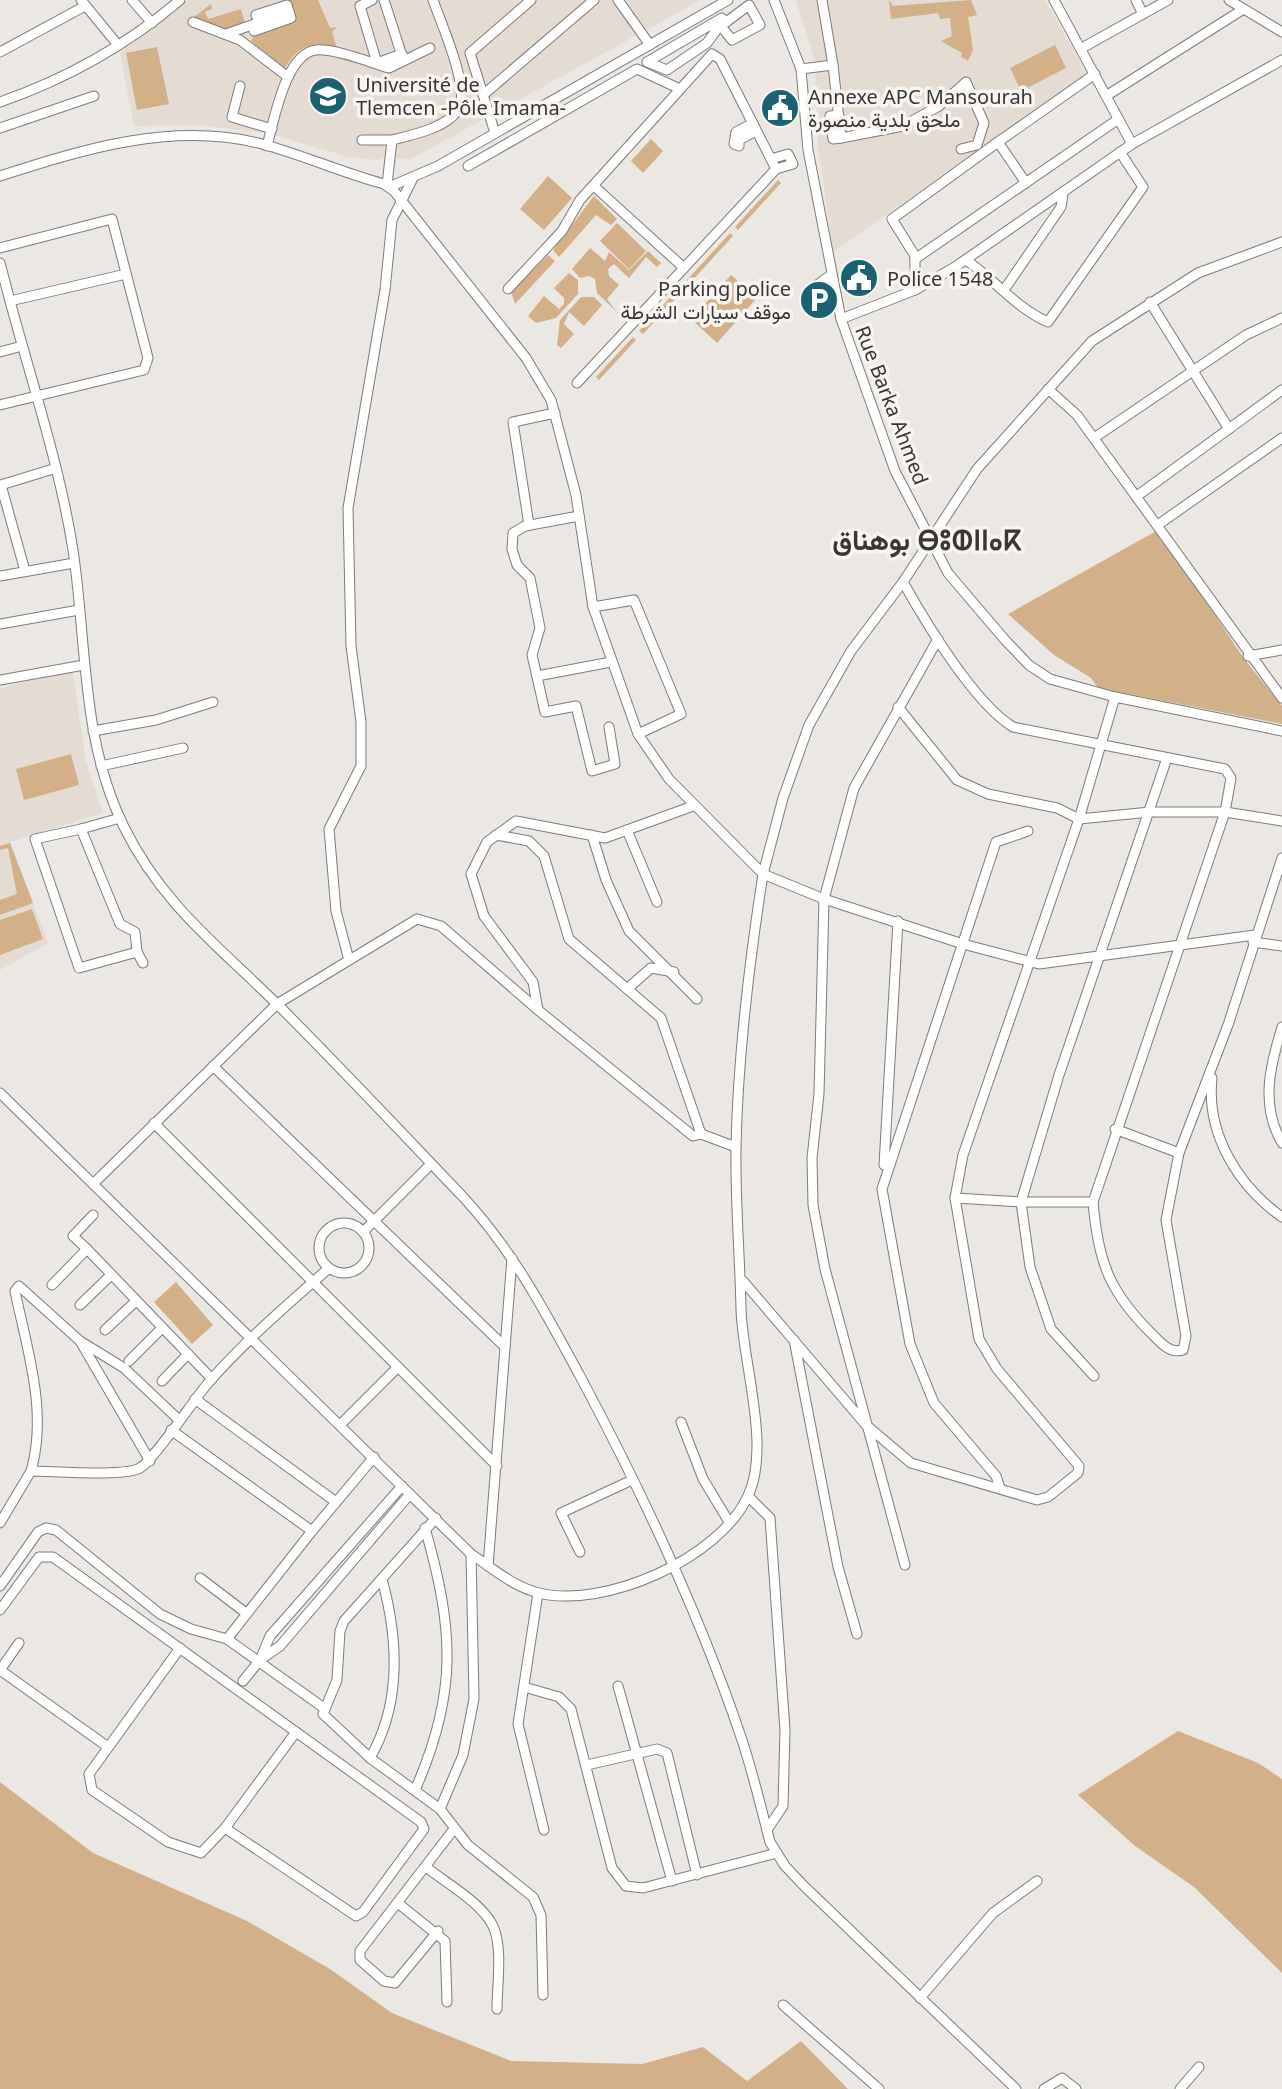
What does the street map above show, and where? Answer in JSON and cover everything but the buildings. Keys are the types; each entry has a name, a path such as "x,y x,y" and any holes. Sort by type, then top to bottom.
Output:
{"street":[{"path":"132,0 152,23"},
{"path":"0,102 44,87 118,45 180,0"},
{"path":"372,0 360,6 377,63"},
{"path":"384,0 403,58"},
{"path":"362,140 392,140 422,132 453,115 461,103 462,87 433,0"},
{"path":"495,133 470,53 531,0"},
{"path":"483,95 594,0"},
{"path":"618,0 650,45"},
{"path":"388,186 413,178 728,0"},
{"name":"Rue Barka Ahmed","path":"774,0 801,69 808,150 841,319 895,471 948,573 1029,665 1050,679 1115,697 1282,731"},
{"path":"822,0 839,115 830,116 833,139 865,136 903,126 928,114 966,82 984,123 977,145 961,149"},
{"path":"1054,0 1132,144"},
{"path":"1136,0 1143,14"},
{"path":"1082,48 1168,0"},
{"path":"1229,0 1282,32"},
{"path":"0,52 83,3 118,45"},
{"path":"240,40 256,15 287,5 289,12"},
{"path":"647,62 700,31 719,22 725,23 749,5 760,25 732,40 720,25 719,22 716,7"},
{"path":"1106,96 1242,10"},
{"path":"694,19 712,54 720,59 776,169"},
{"path":"193,22 240,40 288,77"},
{"path":"631,54 667,70 707,43 719,22"},
{"path":"226,34 252,25"},
{"path":"267,146 296,59 315,50 389,68 403,58 430,48"},
{"path":"508,289 562,231 594,186 712,54"},
{"path":"841,319 915,290 966,260 1132,144 1282,60"},
{"path":"801,69 833,65"},
{"path":"468,166 637,69 680,89"},
{"path":"915,290 915,259 892,219 1095,74"},
{"path":"240,86 232,117 272,129"},
{"path":"0,128 94,96"},
{"path":"915,259 1117,120"},
{"path":"0,176 89,148 171,135 267,146 388,186 404,201 526,358 555,413 579,516 593,607 638,734 693,806 763,874 824,899 963,944 1039,964 1254,939 1282,946"},
{"path":"388,186 392,140"},
{"path":"998,142 1026,183"},
{"path":"966,260 1046,322 1050,320 1143,187 1120,152"},
{"path":"577,383 776,169 793,164 788,154 771,159"},
{"path":"349,960 336,911 329,829 361,766 361,722 351,646 348,508 383,305 392,220 413,178"},
{"path":"594,186 684,268"},
{"path":"1004,290 1061,207 1063,194"},
{"path":"0,248 112,219 148,358 144,370 0,405"},
{"path":"0,1093 471,1554 488,1566 538,1593 593,1596 673,1567 703,1547 729,1522 748,1496 757,1456 741,1309 743,1281 736,1147 749,962 763,874 783,798 809,725 851,651 903,582 928,539 977,469 1092,341 1198,273 1280,247"},
{"path":"0,263 36,396 74,563 93,731 101,766 120,818 159,887 222,955 277,1004 466,1200 512,1257 532,1288 632,1480 673,1567 742,1740 767,1830 777,1853 805,1887 1016,2089"},
{"path":"10,301 126,274"},
{"path":"831,275 809,291 816,312 838,305"},
{"path":"1150,302 1229,429"},
{"path":"1094,438 1246,335 1282,318"},
{"path":"0,352 22,346"},
{"path":"1048,389 1077,415 1159,524 1248,656 1282,698"},
{"path":"1137,496 1282,390"},
{"path":"529,525 513,422 555,413"},
{"path":"1159,524 1282,438"},
{"path":"25,571 0,483 53,469"},
{"path":"579,516 529,525 513,533 512,549 517,565 530,578 540,628 532,655 545,712 576,706 592,771 615,764 609,727"},
{"path":"0,576 74,563"},
{"path":"903,582 938,639 998,718 1013,727 1229,773 1225,812 1115,1129 1093,1202 1097,1246 1124,1306 1165,1347 1183,1350 1186,1336 1166,1220 1179,1153 1213,1067 1282,858"},
{"path":"593,607 634,600 681,714 638,734"},
{"path":"0,624 79,610"},
{"path":"905,1565 866,1425 813,1205 824,899 854,788 938,639"},
{"path":"1248,656 1282,650"},
{"path":"537,676 611,662"},
{"path":"0,680 84,665"},
{"path":"743,1281 866,1425 911,1463 1037,1500 1048,1497 1078,1473 1079,1466 984,1352 974,1321 955,1198 963,1155 1079,819 1115,697"},
{"path":"93,731 156,720 213,702"},
{"path":"898,707 957,780 988,794 1057,808 1079,819 1150,812 1225,812 1282,821"},
{"path":"101,766 183,748"},
{"path":"1094,1376 1051,1329 1030,1267 1021,1202 1059,1075 1102,958 1167,758"},
{"path":"538,1010 533,982 484,916 471,874 487,842 516,821 605,838 693,806"},
{"path":"120,818 35,839 79,968 137,952"},
{"path":"81,829 120,924 135,932 137,952 143,963"},
{"path":"627,830 657,902"},
{"path":"883,1176 996,842 1028,831"},
{"path":"496,835 529,841 544,856 569,939 661,1018 701,1134"},
{"path":"592,835 606,880 629,931 674,972 697,999"},
{"path":"93,1184 277,1004 417,919 441,926 538,1010 693,1136 701,1134 736,1147"},
{"path":"898,921 882,1189 910,1344 934,1403 996,1476 1000,1488"},
{"path":"627,989 651,968 674,972"},
{"path":"1282,1027 1270,1064 1268,1100 1282,1143"},
{"path":"213,1066 505,1347"},
{"path":"1213,1067 1210,1091 1220,1138 1248,1187 1282,1217"},
{"path":"154,1123 497,1466"},
{"path":"1115,1129 1179,1153"},
{"path":"363,1232 430,1165"},
{"path":"955,1198 1093,1202"},
{"path":"93,1215 73,1236 212,1379"},
{"path":"349,1223 363,1232 369,1247 359,1268 344,1273 329,1268 319,1246 326,1231 332,1226 349,1223"},
{"path":"52,1285 87,1249"},
{"path":"488,1566 512,1257"},
{"path":"31,1471 124,1471 141,1468 150,1461 178,1419 251,1337 329,1268"},
{"path":"80,1305 111,1275"},
{"path":"0,1523 31,1471 39,1425 15,1287 23,1287 80,1341 124,1368 178,1419"},
{"path":"105,1330 136,1301"},
{"path":"129,1361 162,1328"},
{"path":"794,1339 838,1567 857,1634"},
{"path":"80,1341 150,1461"},
{"path":"162,1381 188,1354"},
{"path":"340,1425 398,1367"},
{"path":"195,1399 336,1502"},
{"path":"681,1422 703,1479 729,1522"},
{"path":"171,1430 312,1531"},
{"path":"227,1639 374,1457"},
{"path":"580,1552 561,1513 632,1480"},
{"path":"240,1686 260,1660 270,1636 402,1486"},
{"path":"260,1660 276,1650 410,1494"},
{"path":"748,1496 770,1518 785,1730 783,1806 767,1830"},
{"path":"436,1518 342,1625 337,1680 324,1708 326,1720 370,1758 440,1809 454,1829 538,1905 542,1925 543,1995"},
{"path":"0,1586 38,1532 51,1528 160,1614 191,1629 227,1639 324,1708"},
{"path":"415,1790 437,1738 447,1689 443,1613 425,1528"},
{"path":"440,1809 463,1755 474,1699 471,1554"},
{"path":"0,1610 36,1560 49,1556 240,1686 296,1732 421,1822 423,1833 363,1912 353,1916 225,1828"},
{"path":"200,1578 246,1613"},
{"path":"370,1758 386,1729 394,1681 393,1637 382,1579"},
{"path":"538,1593 519,1731 544,1830"},
{"path":"19,1643 0,1670 108,1747"},
{"path":"180,1648 89,1774 88,1784 146,1828 197,1854 206,1851 296,1732"},
{"path":"618,1686 672,1881"},
{"path":"524,1687 565,1702 587,1765 617,1879 637,1889 777,1853"},
{"path":"587,1765 661,1749 669,1757 697,1875"},
{"path":"438,1931 398,1981 384,1981 361,1963 359,1954 454,1829"},
{"path":"426,1867 493,1926 497,2009"},
{"path":"920,1998 993,1913 1037,1881"},
{"path":"399,1904 438,1931 447,1948 447,2002"},
{"path":"783,2005 879,2089"},
{"path":"1180,2089 1199,2067"},
{"path":"1044,2089 1062,2078 1076,2089"}],"shaded area":[{"name":"Université de Tlemcen -Pôle Imama-","path":"188,0 701,0 411,159 396,158 396,151 377,160 349,157 267,133 198,125 134,126 120,53"},
{"path":"288,0 318,0 330,28 337,27 332,32 337,48 320,44 306,46 295,54 285,68 251,41 255,34 295,21"},
{"path":"796,0 1045,0 1087,74 833,252 818,147 815,62"},
{"path":"889,0 893,6 971,0 977,15 968,17 973,50 968,61 961,57 962,53 941,41 952,36 950,18 940,19 938,13 891,19"},
{"path":"211,4 212,9 205,12 208,19 241,9 245,23 228,31 190,20"},
{"path":"1055,45 1066,68 1021,91 1010,68"},
{"path":"157,47 169,104 137,110 126,53"},
{"path":"651,139 663,151 643,173 631,161"},
{"path":"548,176 572,198 544,230 520,209"},
{"path":"778,180 781,183 738,230 735,227"},
{"path":"594,196 617,219 611,225 596,215 559,257 553,250"},
{"path":"617,223 646,251 629,269 600,241"},
{"path":"730,233 733,236 690,283 687,280"},
{"path":"590,248 605,261 609,252 629,270 648,251 661,263 657,267 646,257 629,278 614,264 608,269 609,276 619,285 607,299 616,311 597,293 595,279 589,276 580,278 572,269"},
{"path":"548,255 555,261 515,304 511,292"},
{"path":"569,273 578,280 578,294 556,318 536,323 528,316 544,296 559,309 564,304 564,298 554,288"},
{"path":"731,275 757,298 717,343 691,319"},
{"path":"676,291 680,294 643,334 639,331"},
{"path":"581,297 594,297 602,305 584,326 569,312 564,324 574,334 561,348 557,345 560,320"},
{"path":"633,337 636,340 599,380 596,377"},
{"path":"1158,530 1245,660 1282,706 1282,724 1098,688 1091,678 1054,655 1008,614"},
{"path":"72,668 86,762 103,813 10,842 48,943 0,970 0,689"},
{"path":"71,754 79,785 24,800 16,769"},
{"path":"10,843 33,903 0,915 0,900 17,894 8,848 0,850 0,846"},
{"path":"32,909 43,939 0,955 0,920"},
{"path":"176,1282 213,1325 192,1344 154,1302"},
{"path":"1178,1731 1258,1763 1282,1779 1282,1973 1194,1887 1135,1846 1078,1795"},
{"path":"0,1782 93,1853 247,1921 330,1969 392,2013 511,2061 642,2064 703,2047 747,2081 801,2041 848,2089 0,2089"}],"place":[{"name":"Université de Tlemcen -Pôle Imama-","path":"328,96"},
{"name":"Annexe APC Mansourah ملحق بلدية منصورة","path":"780,108"},
{"name":"Police 1548","path":"859,278"},
{"name":"Parking police موقف سيارات الشرطة","path":"819,300"}],"district":[{"name":"بوهناق ⴱⵓⵀⵏⵏⴰⴽ","path":"927,539"}]}
